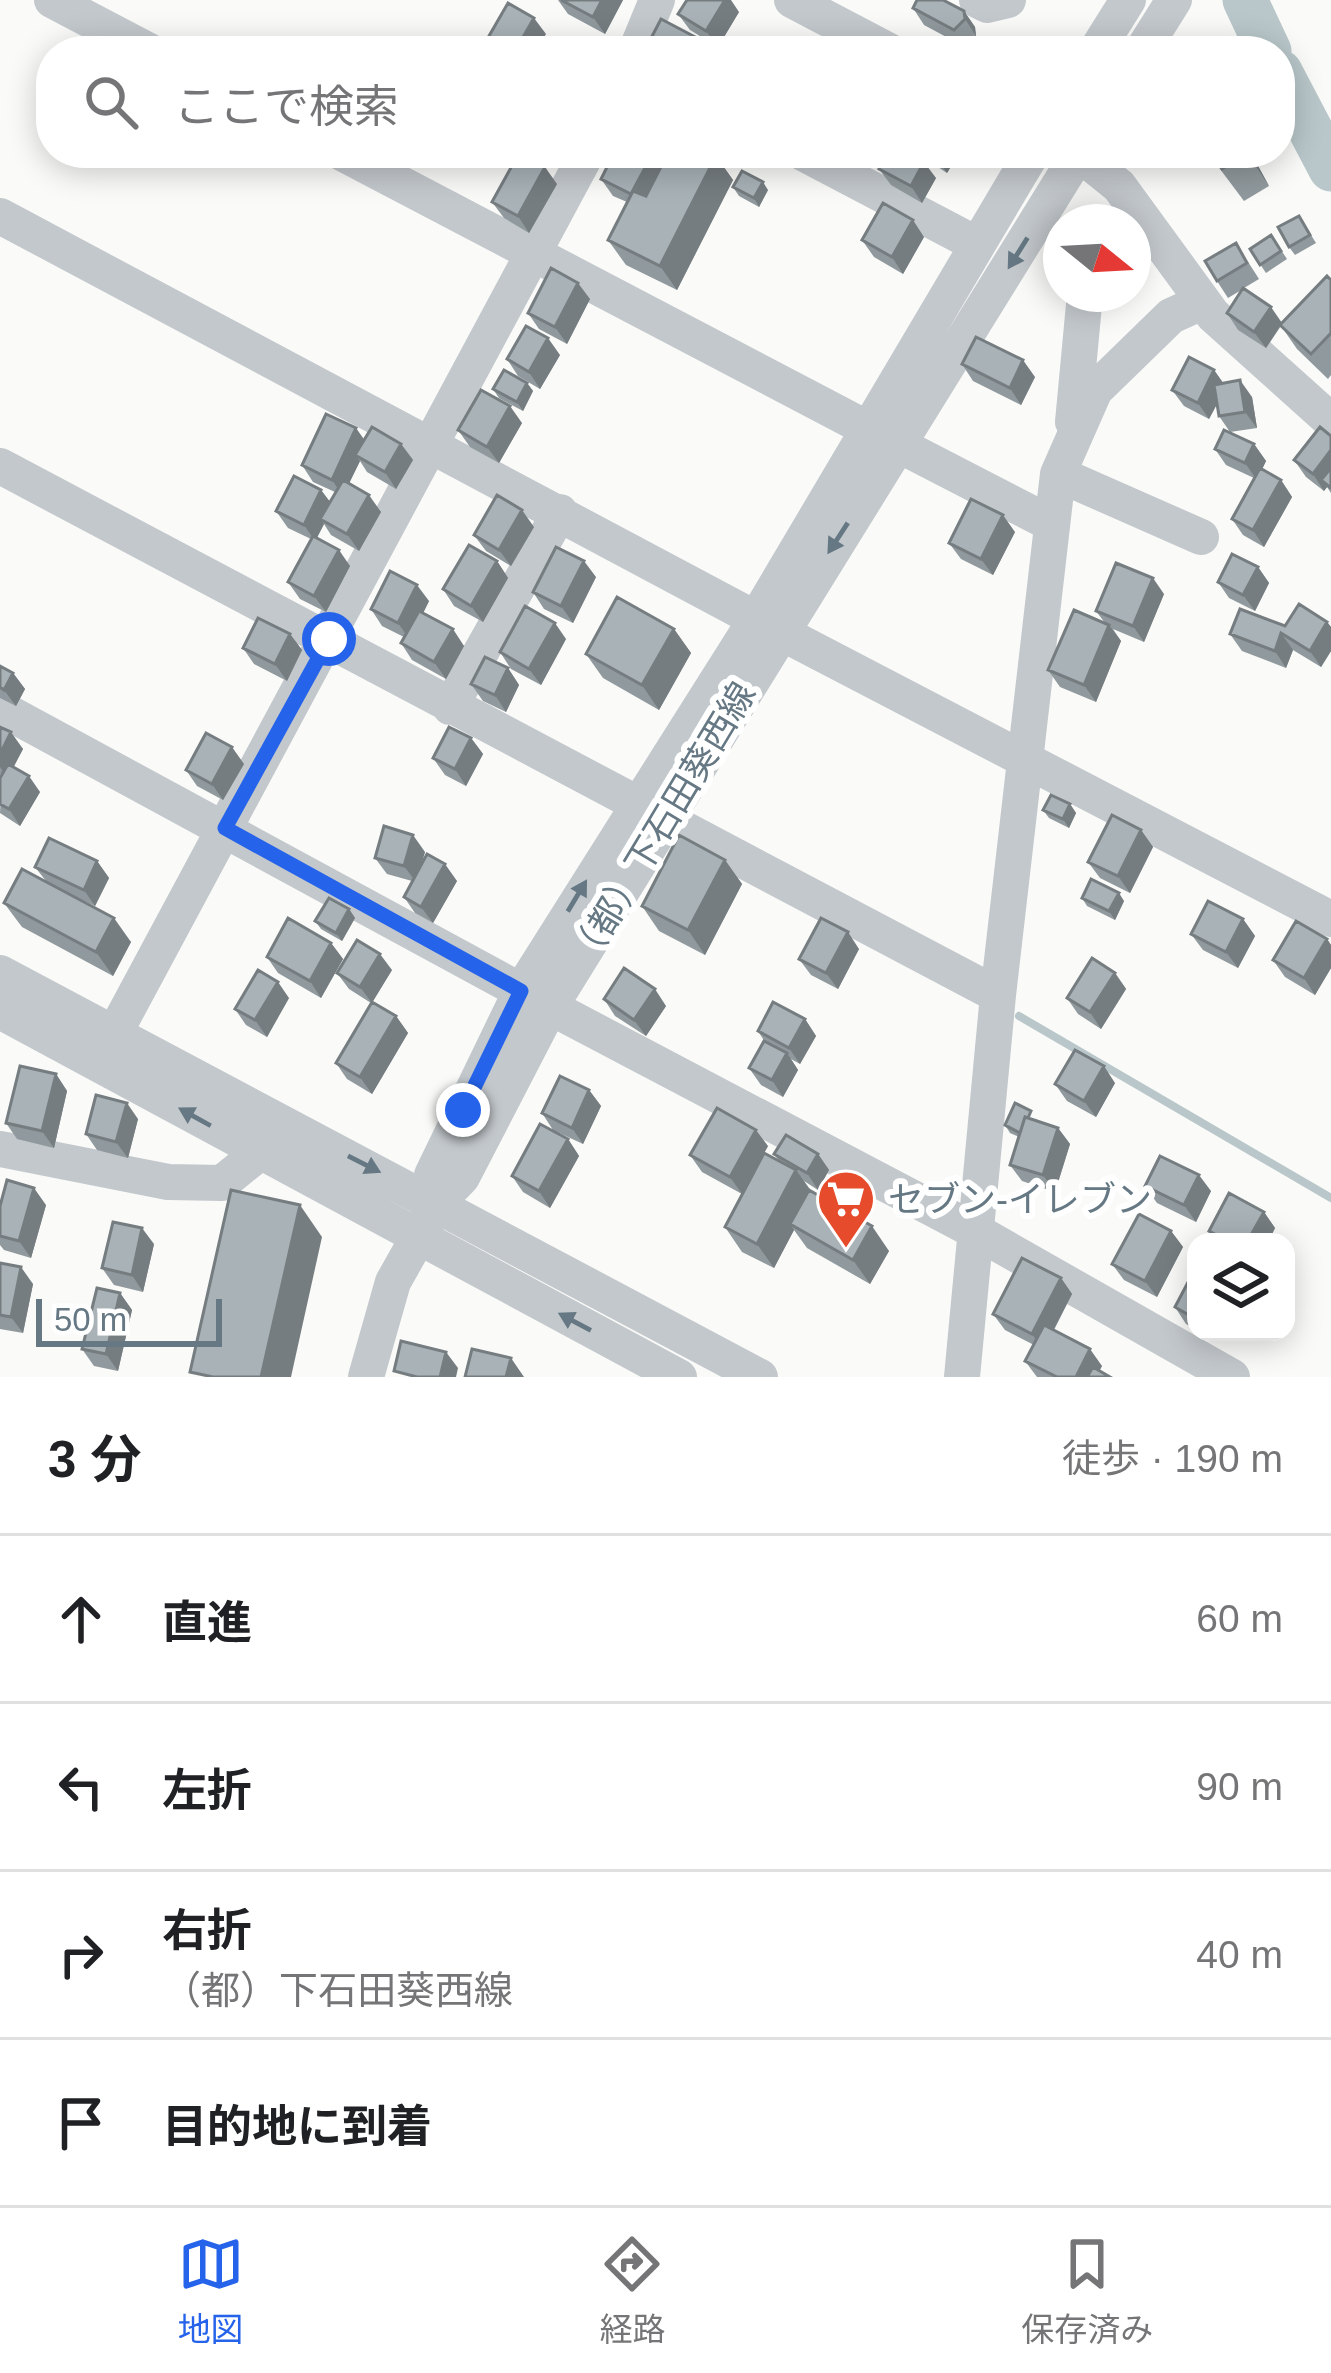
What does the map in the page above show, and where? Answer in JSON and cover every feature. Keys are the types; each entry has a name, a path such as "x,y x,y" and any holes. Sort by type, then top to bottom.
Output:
{"street":[{"path":"52,0 120,36"},
{"path":"792,0 860,36"},
{"path":"977,0 987,5 1008,0"},
{"path":"1106,36 1129,0"},
{"path":"1151,36 1174,0"},
{"path":"371,168 1052,524"},
{"path":"114,1034 579,168"},
{"path":"832,168 976,244"},
{"name":"（都）下石田葵西線","path":"884,437 976,244 1023,168"},
{"name":"（都）下石田葵西線","path":"366,1377 393,1282 438,1202 432,1175 884,437 1069,168"},
{"path":"1097,168 1119,186 1202,302 1328,413"},
{"path":"0,216 768,626 1331,919"},
{"path":"962,1377 998,994 1058,474 1073,429 1095,390 1171,316 1202,302"},
{"path":"1073,429 1072,388 1082,312"},
{"path":"0,466 998,994"},
{"path":"1058,474 1201,537"},
{"path":"450,707 560,512"},
{"path":"0,708 976,1232 1232,1377"},
{"path":"0,974 438,1202 760,1377"},
{"path":"0,1011 679,1377"},
{"path":"0,1149 168,1182 222,1184 259,1153"}],"building":[{"path":"561,0 602,0 593,17"},
{"path":"687,0 725,0 706,31 678,14"},
{"path":"917,0 943,0 964,11 965,19 954,30 913,8"},
{"path":"508,3 534,18 524,36 489,36"},
{"path":"661,19 693,36 652,36"},
{"path":"511,168 544,168 518,216 492,202"},
{"path":"606,168 645,168 631,194 601,179"},
{"path":"660,168 710,168 660,266 608,240 633,191 646,196"},
{"path":"880,168 921,168 911,186"},
{"path":"742,171 763,182 754,198 733,187"},
{"path":"883,203 913,220 892,257 862,240"},
{"path":"1299,216 1310,235 1289,247 1278,227"},
{"path":"1271,235 1281,251 1260,265 1250,249"},
{"path":"1236,243 1247,263 1217,281 1205,261"},
{"path":"551,268 578,283 555,327 528,313"},
{"path":"1327,276 1331,280 1331,333 1311,354 1280,325"},
{"path":"1243,288 1271,307 1254,332 1227,313"},
{"path":"526,326 548,338 529,372 507,359"},
{"path":"976,337 1023,360 1010,388 962,364"},
{"path":"1189,357 1214,370 1198,403 1172,390"},
{"path":"504,370 527,383 517,402 493,389"},
{"path":"1240,380 1245,412 1219,416 1214,385"},
{"path":"481,390 510,406 487,447 458,430"},
{"path":"326,414 356,428 332,480 302,465"},
{"path":"372,427 401,444 385,472 355,455"},
{"path":"1320,427 1331,436 1331,450 1313,474 1294,460"},
{"path":"1224,430 1254,444 1245,463 1215,449"},
{"path":"1260,468 1281,480 1253,530 1232,519"},
{"path":"1331,468 1331,488 1321,480"},
{"path":"294,476 321,490 304,525 276,511"},
{"path":"343,480 369,495 347,534 320,519"},
{"path":"497,495 522,510 499,550 474,535"},
{"path":"971,499 1003,515 981,559 949,543"},
{"path":"313,536 339,550 314,596 288,582"},
{"path":"469,545 497,561 471,606 443,589"},
{"path":"556,547 584,561 561,606 533,592"},
{"path":"1232,554 1258,567 1243,595 1218,582"},
{"path":"1116,563 1153,578 1133,626 1096,611"},
{"path":"390,571 417,585 398,623 371,609"},
{"path":"617,597 674,629 642,685 586,654"},
{"path":"1299,604 1327,622 1310,651 1281,633 1275,651 1230,634 1240,609 1285,626"},
{"path":"525,606 555,623 529,669 500,652"},
{"path":"1074,610 1109,625 1084,685 1048,670"},
{"path":"419,611 453,629 434,662 401,643"},
{"path":"258,618 290,634 275,664 243,648"},
{"path":"485,657 508,668 495,695 471,684"},
{"path":"0,666 13,673 4,690 0,687"},
{"path":"0,727 11,732 0,754"},
{"path":"449,727 471,738 455,769 433,758"},
{"path":"206,733 232,747 212,784 186,770"},
{"path":"8,764 29,776 9,809 0,804 0,778"},
{"path":"1051,795 1070,804 1063,819 1043,810"},
{"path":"1112,815 1141,830 1118,876 1088,862"},
{"path":"384,826 413,835 404,866 375,858"},
{"path":"679,835 725,860 688,930 642,906"},
{"path":"49,838 97,861 84,890 35,867"},
{"path":"427,854 445,864 421,907 404,897"},
{"path":"22,869 114,918 96,952 4,903"},
{"path":"1091,879 1119,893 1109,911 1082,898"},
{"path":"329,898 349,909 336,933 315,921"},
{"path":"1208,901 1243,919 1226,952 1191,934"},
{"path":"288,918 331,943 310,981 267,957"},
{"path":"821,918 848,932 826,973 799,959"},
{"path":"1296,921 1327,939 1304,978 1273,960"},
{"path":"357,940 380,954 360,987 337,973"},
{"path":"1092,958 1115,973 1090,1012 1067,998"},
{"path":"624,968 655,989 634,1020 604,999"},
{"path":"258,970 278,982 255,1020 235,1009"},
{"path":"372,1002 396,1016 360,1077 336,1063"},
{"path":"773,1002 805,1019 789,1048 758,1031"},
{"path":"764,1041 787,1053 772,1080 749,1068"},
{"path":"1075,1050 1104,1066 1084,1101 1055,1084"},
{"path":"20,1066 56,1074 42,1131 6,1123"},
{"path":"560,1076 589,1090 572,1128 542,1113"},
{"path":"96,1095 127,1103 116,1142 86,1134"},
{"path":"1015,1103 1031,1111 1020,1133 1005,1125"},
{"path":"717,1108 756,1130 730,1177 690,1155"},
{"path":"1025,1117 1058,1128 1043,1175 1010,1165"},
{"path":"540,1124 568,1139 539,1191 512,1176"},
{"path":"786,1135 818,1154 807,1173 774,1154"},
{"path":"764,1153 796,1170 757,1244 725,1227"},
{"path":"1160,1156 1199,1175 1184,1205 1145,1186"},
{"path":"7,1180 34,1188 19,1241 0,1236 0,1206"},
{"path":"231,1190 300,1205 261,1377 190,1372"},
{"path":"809,1190 872,1226 853,1260 790,1224"},
{"path":"1229,1193 1264,1212 1252,1233 1209,1231"},
{"path":"1139,1214 1171,1231 1145,1281 1112,1264"},
{"path":"113,1222 142,1228 132,1275 102,1268"},
{"path":"1022,1258 1061,1278 1032,1334 993,1314"},
{"path":"0,1263 21,1267 11,1317 0,1315"},
{"path":"1187,1284 1187,1314 1175,1307"},
{"path":"97,1288 120,1293 106,1354 82,1349"},
{"path":"1044,1325 1090,1349 1076,1377 1057,1377 1025,1361"},
{"path":"401,1341 446,1352 440,1377 394,1371"},
{"path":"472,1349 511,1358 506,1377 465,1377"},
{"path":"1093,1367 1110,1377 1087,1377"}],"waterway":[{"path":"1245,0 1262,36"},
{"path":"1295,101 1331,169"},
{"path":"1019,1016 1331,1198"}],"place":[{"name":"セブン-イレブン","path":"846,1250"}],"route":[{"path":"329,639 225,828 521,991 463,1110"}]}
